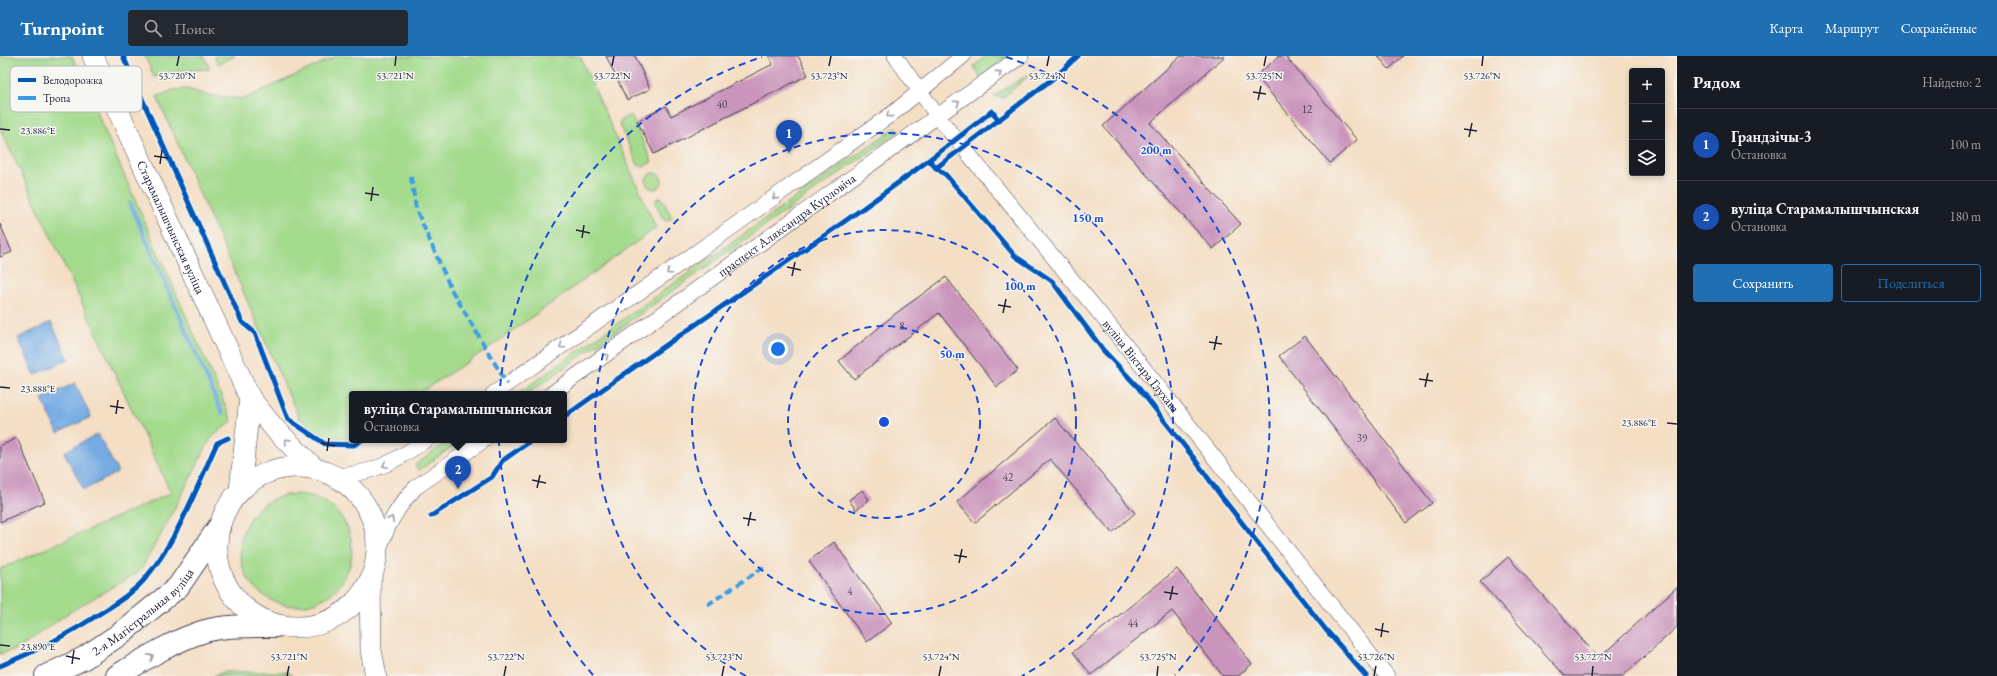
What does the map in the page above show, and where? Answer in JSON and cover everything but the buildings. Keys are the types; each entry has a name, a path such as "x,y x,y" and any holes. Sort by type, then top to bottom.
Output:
{"main road":[{"name":"Старамалышчынская вуліца","path":"93,56 98,66"},
{"name":"Старамалышчынская вуліца","path":"119,112 250,398 278,432 314,468"},
{"path":"240,490 250,398"},
{"name":"Старамалышчынская вуліца","path":"291,467 314,468 334,476 356,492 367,508 376,530 377,555 370,581 357,601 341,615 324,624 296,628 276,626 255,617 242,607 227,589 220,574 216,542 219,527 227,507 240,490 253,479 268,472 291,467"},
{"name":"2-я Магістральная вуліца","path":"46,676 84,658 120,634 178,587 219,527"},
{"path":"370,581 371,650 376,676"},
{"path":"118,676 183,640 206,631 253,626 276,626"}],"street":[{"name":"вуліца Віктара Глухава","path":"895,56 938,117 1119,337 1387,676"},
{"path":"497,391 708,245 920,92 963,56"},
{"name":"праспект Аляксандра Курловіча","path":"555,391 1022,56"},
{"path":"334,476 373,471 396,460 422,443"},
{"path":"377,555 394,513 406,497 416,487 480,443"}],"green space":[{"path":"0,56 72,56 76,66 10,66 10,112 97,112 232,421 211,438 165,527 140,571 68,613 20,648 0,654 0,569 171,493 0,128"},
{"path":"145,56 204,56 210,69 177,71 154,77"},
{"path":"214,56 235,56 218,64"},
{"path":"337,56 580,56 656,228 493,345 423,391 349,391 349,439 326,437 299,418 157,97 173,90 187,89 207,95 244,99"},
{"path":"986,56 1007,56 980,78 974,66"},
{"path":"1038,68 1002,98 994,96"},
{"path":"631,115 652,162 642,167 638,165 619,124 621,120"},
{"path":"896,127 899,131 531,391 521,391"},
{"path":"651,173 657,173 662,178 660,187 657,189 651,189 646,184 646,178"},
{"path":"661,197 672,218 666,221 663,219 655,202"},
{"path":"446,443 458,443 419,470 415,465"},
{"path":"296,494 317,498 336,510 348,529 352,550 348,571 336,590 317,602 296,606 275,602 256,590 244,571 240,550 244,529 256,510 275,498"},
{"path":"224,672 287,672 292,676 214,676"}],"water":[{"path":"51,322 69,359 35,375 18,338"},
{"path":"75,383 91,417 58,433 42,399"},
{"path":"98,434 118,472 84,490 64,452"}],"waterway":[{"path":"130,203 222,413"}],"marked path":[{"path":"411,177 416,209 451,289 507,384"},
{"path":"707,605 767,565"}],"cycle path":[{"path":"123,56 127,66"},
{"path":"936,168 1056,76 1078,56"},
{"path":"142,98 242,322 255,333 288,419 325,444 354,445 357,443"},
{"path":"567,415 834,229 940,152 992,111 999,121"},
{"path":"930,161 936,168 946,175 1015,256 1052,281 1103,350 1137,386 1326,630 1366,676"},
{"path":"0,666 40,648 79,627 120,601 139,585 155,566 176,532 217,443 228,438"},
{"path":"431,516 492,477 502,461 528,443"}],"place":[{"name":"Грандзічы-3","path":"789,153"},
{"name":"вуліца Старамалышчынская","path":"458,489"}]}
